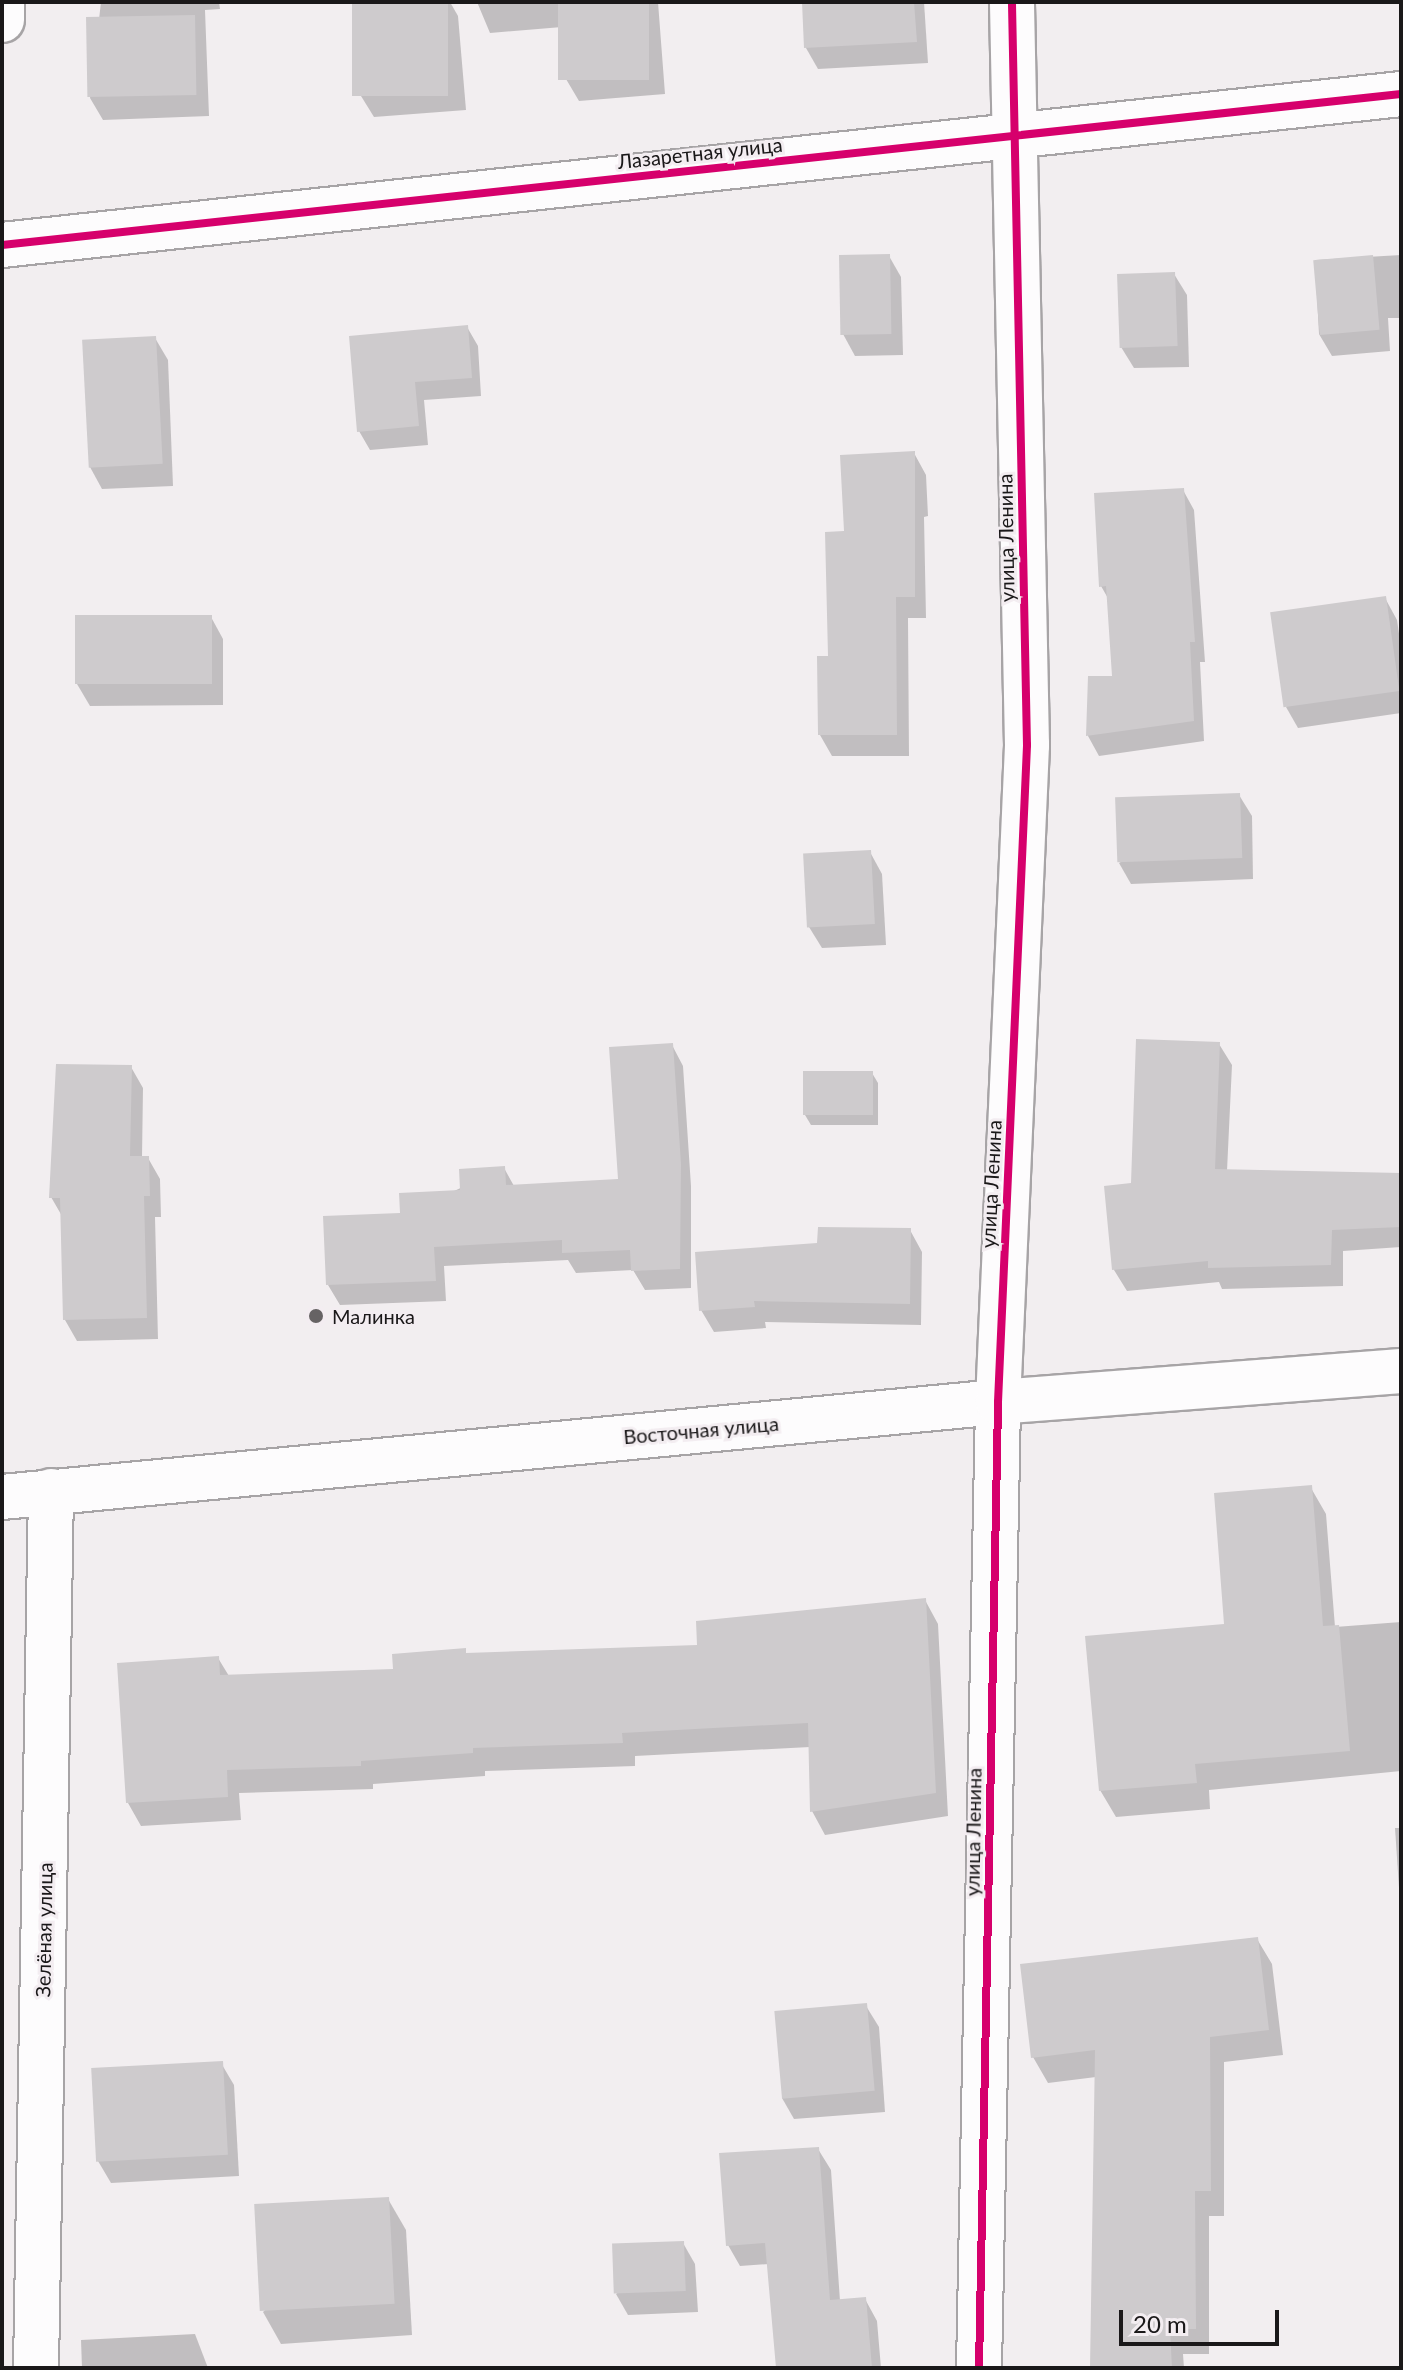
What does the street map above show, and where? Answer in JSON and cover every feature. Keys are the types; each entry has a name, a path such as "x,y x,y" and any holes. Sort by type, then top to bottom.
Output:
{"street":[{"path":"2,2 2,20"},
{"name":"улица Ленина","path":"979,2368 998,1402 1027,745 1012,2"},
{"name":"Лазаретная улица","path":"2,245 1401,94"},
{"name":"Восточная улица","path":"2,1497 998,1402 1401,1371"},
{"name":"Зелёная улица","path":"36,2368 51,1491"}],"building":[{"path":"352,2 448,2 448,96 352,96"},
{"path":"558,2 649,2 649,80 558,80"},
{"path":"802,2 914,2 917,42 804,48"},
{"path":"195,15 196,95 87,97 86,17"},
{"path":"890,254 891,334 840,335 839,255"},
{"path":"1373,255 1380,330 1320,335 1313,260"},
{"path":"1175,272 1178,346 1120,348 1117,274"},
{"path":"468,325 472,378 415,382 419,426 357,432 349,336"},
{"path":"156,336 163,464 89,468 82,340"},
{"path":"915,451 915,597 896,597 897,735 818,735 817,656 828,656 825,532 844,531 840,455"},
{"path":"1184,488 1195,642 1190,642 1194,721 1086,736 1088,676 1112,676 1106,586 1099,587 1094,493"},
{"path":"1386,596 1399,691 1283,707 1270,612"},
{"path":"75,615 212,615 212,684 75,684"},
{"path":"1240,793 1242,858 1117,862 1115,797"},
{"path":"871,850 875,924 807,927 803,854"},
{"path":"1136,1039 1220,1042 1215,1169 1401,1173 1401,1227 1332,1230 1331,1265 1208,1268 1208,1261 1112,1270 1104,1186 1131,1183"},
{"path":"673,1043 681,1164 680,1269 631,1271 630,1250 562,1253 562,1240 434,1247 436,1281 326,1285 323,1216 400,1213 399,1193 460,1190 459,1169 505,1166 506,1185 618,1179 609,1047"},
{"path":"56,1064 132,1065 130,1156 149,1156 150,1196 144,1196 147,1318 63,1320 60,1198 49,1198"},
{"path":"803,1071 873,1071 873,1115 803,1115"},
{"path":"818,1227 911,1228 910,1304 754,1301 755,1307 699,1311 695,1252 817,1243"},
{"path":"1312,1485 1323,1626 1339,1625 1350,1751 1195,1764 1197,1783 1099,1791 1085,1636 1224,1624 1214,1493"},
{"path":"926,1598 936,1793 810,1812 808,1723 622,1733 623,1743 473,1748 473,1753 361,1761 361,1766 227,1770 228,1797 126,1803 117,1663 219,1656 220,1675 393,1669 392,1654 466,1648 466,1653 697,1645 696,1621"},
{"path":"1258,1937 1269,2030 1210,2037 1211,2191 1195,2191 1196,2329 1170,2329 1172,2368 1090,2368 1095,2050 1031,2058 1020,1964"},
{"path":"867,2003 875,2091 782,2099 774,2011"},
{"path":"223,2061 228,2155 96,2162 91,2068"},
{"path":"819,2147 830,2300 866,2297 872,2368 776,2368 765,2243 726,2246 719,2153"},
{"path":"389,2197 395,2304 260,2311 254,2204"},
{"path":"684,2241 686,2291 614,2293 612,2244"}],"cycle path":[{"path":"979,2368 998,1402 1027,745 1012,2"},
{"path":"2,245 1401,94"}],"place":[{"name":"Малинка","path":"316,1316"}]}
